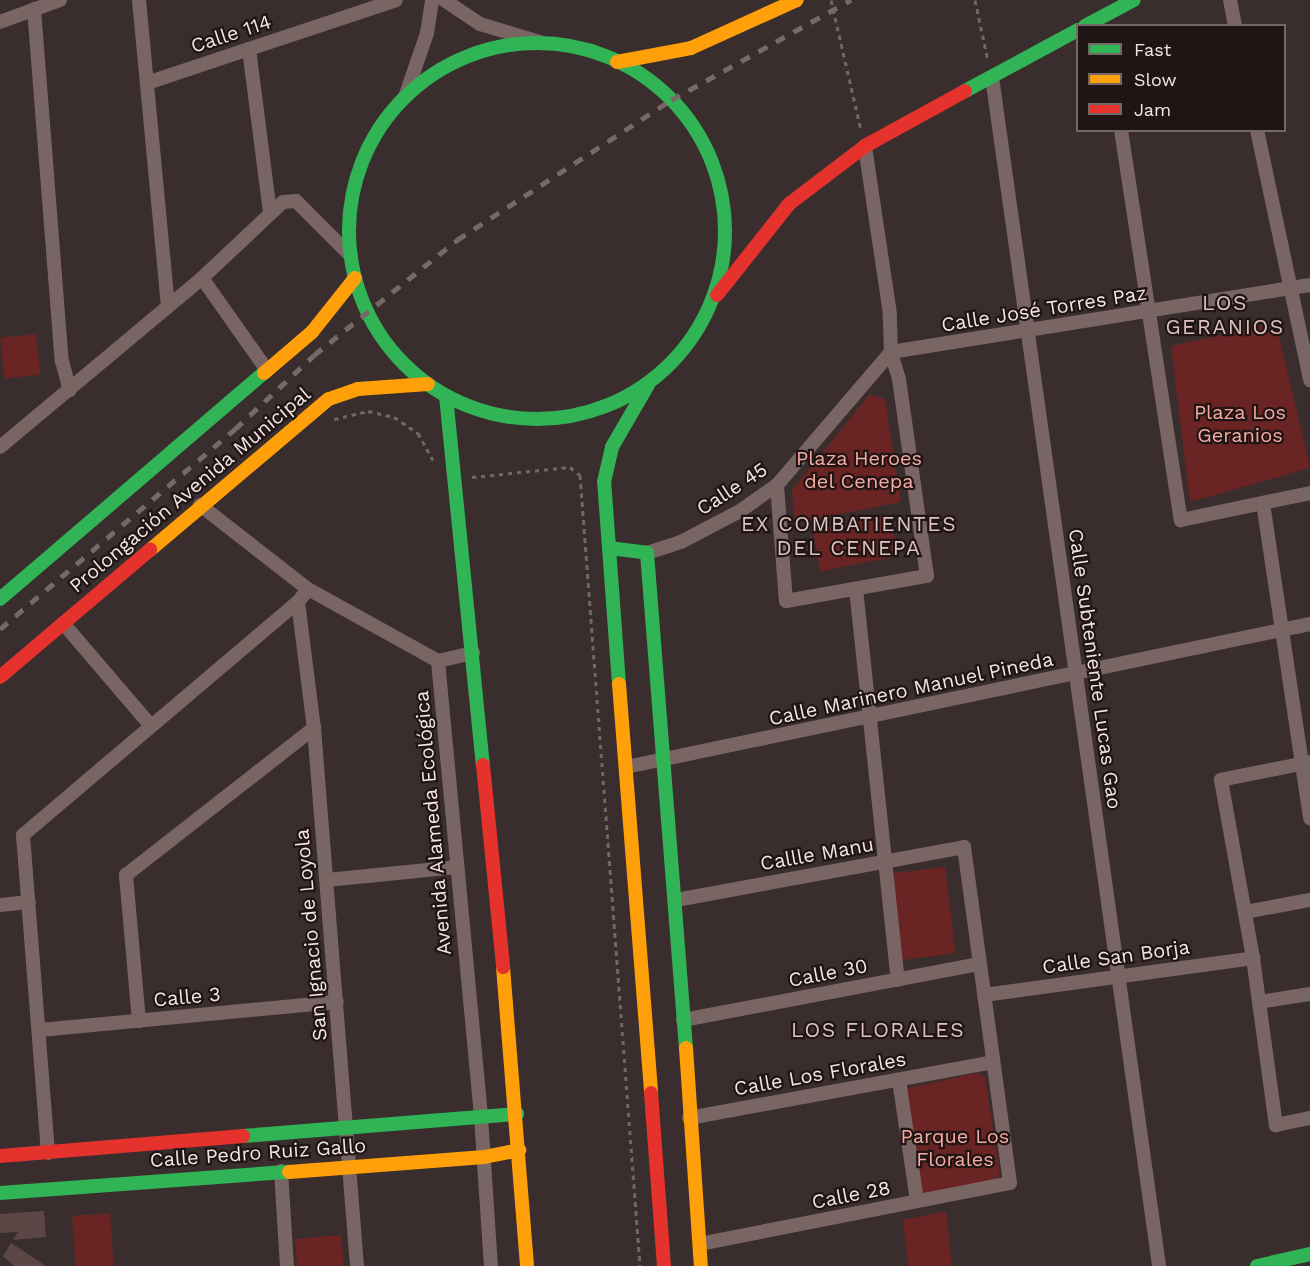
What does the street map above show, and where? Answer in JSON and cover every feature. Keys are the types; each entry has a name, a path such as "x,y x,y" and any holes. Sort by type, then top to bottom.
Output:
{"main road":[{"path":"617,62 657,57 691,48 797,0"},
{"path":"1104,21 1134,0"},
{"path":"664,1266 604,482 612,447 651,380 682,349 705,312 789,204 865,146 1076,31"},
{"path":"651,380 594,410 551,419 487,412 446,396 428,384 382,338 367,311 355,278 351,256 350,213 359,170 378,130 405,97 459,59 500,46 543,43 586,50 617,62 645,78 678,107 711,163 722,205 723,249 705,312"},
{"name":"Prolongación Avenida Municipal","path":"0,599 312,332 355,278"},
{"name":"Prolongación Avenida Municipal","path":"0,677 200,505 329,399 358,389 428,384"},
{"path":"446,396 456,477 517,1114 527,1266"},
{"path":"609,548 647,553 666,761 701,1266"},
{"name":"Calle Pedro Ruiz Gallo","path":"0,1156 517,1114"},
{"name":"Calle Pedro Ruiz Gallo","path":"0,1193 484,1157 519,1150"},
{"path":"1257,1266 1310,1254"}],"street":[{"path":"0,22 60,0"},
{"path":"139,0 168,306"},
{"name":"Calle 114","path":"147,83 396,0"},
{"path":"405,97 427,33 432,0"},
{"path":"444,0 480,24 543,43"},
{"path":"1230,0 1235,24"},
{"path":"34,9 62,361 70,390"},
{"path":"249,49 270,214"},
{"name":"Calle Subteniente Lucas Gao","path":"992,77 1159,1266"},
{"path":"1121,132 1181,520 1310,493"},
{"path":"1257,132 1310,380"},
{"path":"777,485 786,601 927,576 899,379 891,352 890,314 865,146"},
{"path":"0,447 202,278 283,202 296,201 351,256"},
{"path":"202,278 267,370"},
{"name":"Calle José Torres Paz","path":"891,352 1028,332 1310,285"},
{"name":"Calle 45","path":"647,553 681,542 740,511 777,485 891,352"},
{"path":"1263,502 1305,763 1310,819"},
{"name":"Avenida Alameda Ecológica","path":"200,505 308,589 438,661 482,1117 491,1266"},
{"path":"48,1153 23,836 298,602 308,589"},
{"path":"856,589 867,718 898,980"},
{"name":"San Ignacio de Loyola","path":"298,602 314,728 357,1266"},
{"path":"63,623 151,726"},
{"name":"Calle Marinero Manuel Pineda","path":"626,767 666,761 1310,624"},
{"path":"438,661 473,653"},
{"path":"139,1021 126,875 314,728"},
{"path":"1305,763 1221,780 1253,958 1276,1125 1310,1118"},
{"name":"Callle Manu","path":"676,900 964,846 980,964"},
{"path":"327,880 457,867"},
{"path":"1245,912 1310,900"},
{"path":"0,905 29,902"},
{"name":"Calle San Borja","path":"984,995 1253,958"},
{"path":"980,964 993,1062"},
{"name":"Calle 30","path":"683,1020 980,964"},
{"path":"1259,1002 1310,994"},
{"name":"Calle 3","path":"40,1030 337,1002"},
{"name":"Calle Los Florales","path":"689,1118 993,1062"},
{"name":"Calle 28","path":"700,1244 1010,1183 993,1062"},
{"path":"899,1080 917,1201"},
{"path":"281,1171 287,1266"}],"path":[{"path":"831,0 865,146"},
{"path":"975,0 992,77"},
{"path":"331,420 368,411 394,417 418,433 434,463"},
{"path":"456,477 570,467 580,475 640,1266"}],"green space":[{"name":"Plaza Los Geranios","path":"1276,323 1310,468 1190,502 1171,346"},
{"path":"36,334 40,375 4,379 0,338"},
{"name":"Plaza Heroes del Cenepa","path":"870,394 885,399 901,502 795,523 792,490"},
{"path":"890,515 898,556 820,571 812,530"},
{"path":"945,867 956,953 902,960 891,874"},
{"name":"Parque Los Florales","path":"976,1073 985,1077 1000,1174 995,1183 926,1196 920,1194 906,1089"},
{"path":"946,1211 952,1266 908,1266 903,1220"},
{"path":"110,1213 114,1266 76,1266 72,1216"},
{"path":"341,1235 344,1266 297,1266 295,1239"}],"building":[{"path":"44,1211 46,1237 13,1240 18,1232 0,1233 0,1214"},
{"path":"11,1243 46,1266 14,1266 3,1256"}],"railway":[{"path":"0,629 235,429 314,355 457,240 671,100 851,0"}],"traffic: fast":[{"path":"1089,24 1134,0"},
{"path":"965,91 1076,31"},
{"path":"537,43 574,47 609,58 641,75 670,98 693,127 710,159 721,194 725,231 721,268 710,303 693,335 670,364 641,387 609,404 574,415 537,419 500,415 465,404 433,387 404,364 381,335 364,303 353,268 349,231 353,194 364,159 381,127 404,98 433,75 465,58 500,47 537,43"},
{"path":"0,599 264,373"},
{"path":"619,684 604,482 612,447 648,385"},
{"path":"446,396 483,765"},
{"path":"609,548 647,553 686,1048"},
{"path":"243,1136 517,1114"},
{"path":"0,1193 289,1172"},
{"path":"1257,1266 1310,1254"}],"traffic: slow":[{"path":"617,62 691,48 797,0"},
{"path":"264,373 312,332 355,278"},
{"path":"150,550 329,399 358,389 428,384"},
{"path":"619,684 651,1093"},
{"path":"503,967 527,1266"},
{"path":"686,1048 701,1266"},
{"path":"289,1172 484,1157 519,1150"}],"traffic: jam":[{"path":"717,295 789,204 865,146 965,91"},
{"path":"0,677 150,550"},
{"path":"483,765 503,967"},
{"path":"651,1093 664,1266"},
{"path":"0,1156 243,1136"}],"district":[{"name":"LOS GERANIOS","path":"1225,315"},
{"name":"EX COMBATIENTES DEL CENEPA","path":"849,536"},
{"name":"LOS FLORALES","path":"878,1030"}]}
